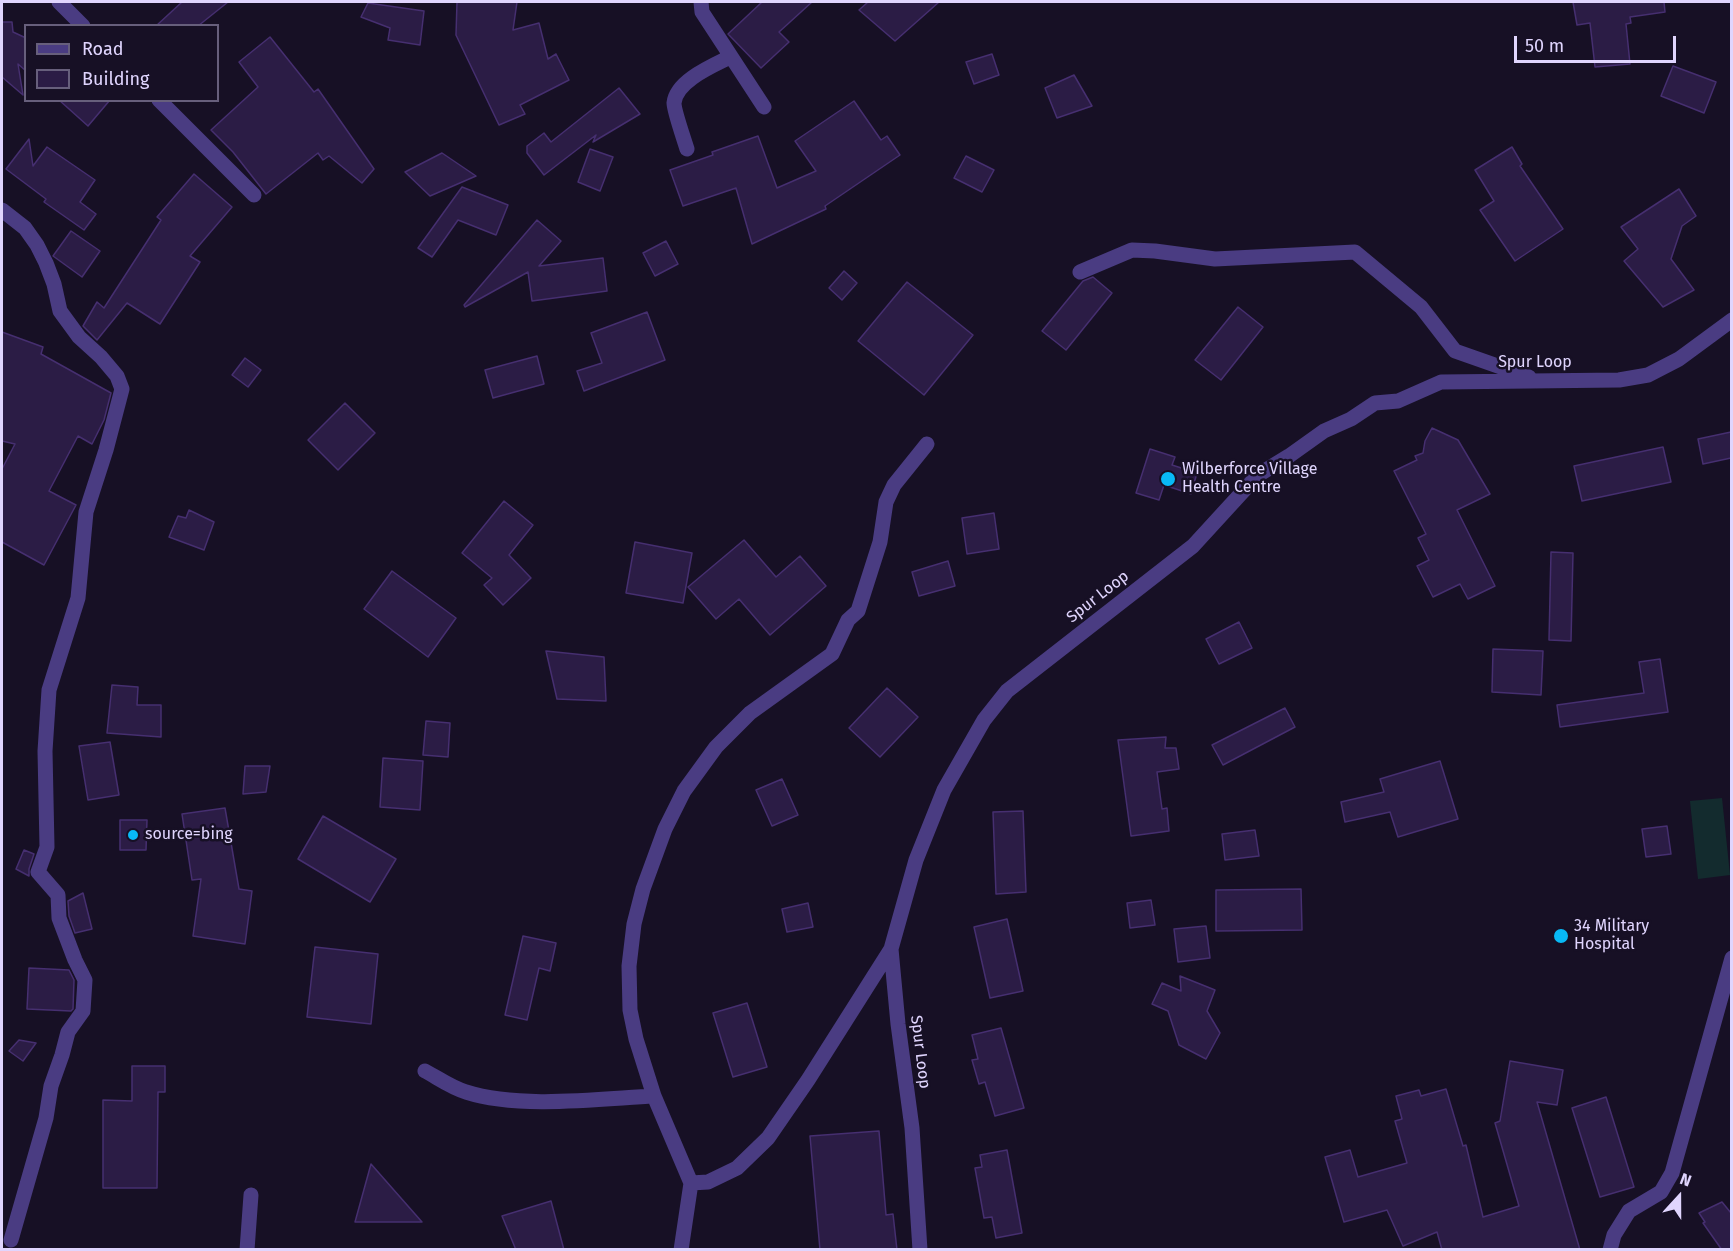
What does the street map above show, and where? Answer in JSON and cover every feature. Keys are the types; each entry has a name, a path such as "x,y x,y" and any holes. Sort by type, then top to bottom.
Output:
{"street":[{"path":"59,2 81,24"},
{"path":"701,2 702,12 764,107"},
{"path":"687,149 674,104 682,86 730,57"},
{"path":"161,102 254,195"},
{"path":"2,210 25,228 37,245 54,284 60,311 79,337 117,376 122,389 115,421 86,512 78,598 49,690 45,751 46,848 38,872 58,895 59,918 85,980 83,1011 68,1032 51,1086 46,1118 11,1240 2,1220"},
{"path":"1080,272 1132,250 1215,259 1355,252 1421,307 1455,351 1537,380"},
{"name":"Spur Loop","path":"920,1250 912,1128 891,949 916,860 944,790 984,720 1007,691 1193,546 1258,475 1324,431 1351,419 1375,403 1398,401 1442,382 1619,380 1648,375 1678,359 1731,320"},
{"path":"681,1250 691,1183 654,1096 636,1039 630,1010 629,966 634,924 643,889 665,829 684,790 716,747 750,713 832,654 848,620 858,611 880,542 886,502 894,485 927,444"},
{"path":"691,1183 708,1182 737,1168 768,1138 808,1080 891,949"},
{"path":"1610,1250 1614,1235 1629,1211 1661,1192 1672,1173 1731,958"},
{"path":"425,1071 464,1092 499,1099 569,1101 654,1096"},
{"path":"247,1250 251,1195"}],"green space":[{"path":"1722,798 1730,875 1698,879 1690,801"}],"building":[{"path":"182,2 228,2 200,24 158,24"},
{"path":"457,2 517,2 513,30 539,23 548,59 556,54 569,80 520,105 525,114 499,125 456,35"},
{"path":"762,2 812,2 779,32 789,42 761,68 728,34"},
{"path":"868,2 939,2 895,41 859,10"},
{"path":"1573,2 1664,2 1665,12 1630,17 1631,23 1626,24 1630,64 1595,67 1590,23 1577,25"},
{"path":"368,3 424,11 420,45 388,40 390,28 361,17"},
{"path":"2,22 12,22 13,32 24,37 24,69 18,64 23,95 2,77"},
{"path":"270,37 314,92 318,89 374,169 362,183 329,156 323,160 318,153 266,194 233,152 211,130 258,87 239,62"},
{"path":"992,54 999,75 974,84 966,62"},
{"path":"1673,66 1716,82 1704,113 1661,96"},
{"path":"1074,75 1092,106 1057,118 1045,88"},
{"path":"619,88 640,114 593,142 596,135 544,175 527,153 527,146 544,133 551,142"},
{"path":"854,101 881,140 887,136 900,155 825,206 826,209 752,244 736,188 683,206 670,170 758,136 777,188 816,171 795,141"},
{"path":"61,102 108,102 88,126"},
{"path":"29,139 33,166 47,147 95,180 80,202 96,214 84,230 44,202 46,199 6,169"},
{"path":"1512,147 1522,164 1520,166 1563,229 1515,261 1480,210 1494,201 1475,170"},
{"path":"590,149 613,157 600,191 578,182"},
{"path":"442,153 476,176 430,196 405,172"},
{"path":"966,156 994,170 982,192 954,178"},
{"path":"194,174 232,207 190,256 200,262 160,324 127,303 97,340 83,326 97,302 104,308 161,220 157,217"},
{"path":"462,187 508,205 496,235 458,220 432,257 418,248"},
{"path":"1679,189 1696,216 1682,226 1671,259 1694,290 1663,307 1624,261 1638,249 1621,227"},
{"path":"537,220 561,241 539,266 603,258 607,291 532,301 528,272 465,307 464,305"},
{"path":"71,231 100,251 82,277 53,256"},
{"path":"666,241 678,264 655,276 643,253"},
{"path":"844,271 857,283 842,300 829,288"},
{"path":"1093,277 1112,293 1066,350 1042,331 1083,281"},
{"path":"907,282 973,335 924,395 858,341"},
{"path":"1238,307 1263,327 1221,380 1195,360"},
{"path":"647,312 665,360 584,391 577,371 602,363 591,333"},
{"path":"2,332 43,347 41,354 111,393 104,420 92,444 78,436 49,491 76,505 44,565 2,542 2,469 15,444 2,441"},
{"path":"537,356 544,384 493,398 485,370"},
{"path":"245,358 261,370 248,387 232,375"},
{"path":"345,403 375,433 338,470 308,440"},
{"path":"1432,428 1458,440 1490,494 1457,510 1495,586 1468,599 1460,584 1433,597 1417,566 1429,560 1418,538 1426,534 1394,471 1417,460 1415,456 1423,453 1425,441"},
{"path":"1731,432 1731,458 1703,464 1698,439"},
{"path":"1663,447 1671,482 1582,501 1574,466"},
{"name":"Wilberforce Village Health Centre","path":"1150,449 1175,457 1172,465 1197,473 1191,494 1164,485 1159,500 1136,493"},
{"path":"504,501 533,525 509,555 531,578 503,605 484,585 492,578 462,553"},
{"path":"189,510 214,522 204,550 169,537 178,516 186,518"},
{"path":"994,513 999,549 967,554 962,518"},
{"path":"744,540 776,577 800,556 826,586 770,635 739,599 716,619 688,587"},
{"path":"635,542 692,553 683,603 626,593"},
{"path":"1551,552 1573,553 1571,641 1549,640"},
{"path":"948,561 955,586 919,596 912,572"},
{"path":"392,571 456,618 428,657 364,609"},
{"path":"1239,622 1252,648 1219,664 1206,639"},
{"path":"1493,649 1543,651 1541,695 1492,692"},
{"path":"546,651 604,657 606,701 557,699"},
{"path":"1660,659 1668,712 1560,727 1557,705 1644,693 1639,662"},
{"path":"112,685 138,687 137,705 161,705 161,737 107,733"},
{"path":"887,688 918,717 880,757 849,728"},
{"path":"1285,708 1295,727 1223,765 1212,745"},
{"path":"426,721 450,723 448,757 423,755"},
{"path":"1166,737 1165,748 1176,748 1179,769 1157,772 1162,809 1167,808 1169,831 1131,836 1118,740"},
{"path":"110,742 119,795 88,800 79,746"},
{"path":"383,758 423,761 420,810 380,807"},
{"path":"1440,761 1458,819 1398,837 1390,812 1345,822 1341,802 1384,792 1380,779"},
{"path":"245,766 270,766 266,792 243,794"},
{"path":"782,779 798,815 772,826 756,790"},
{"path":"225,808 239,889 252,891 245,944 193,936 201,879 192,880 182,814"},
{"path":"1023,811 1026,892 996,894 993,812"},
{"path":"323,816 396,859 370,902 298,859"},
{"name":"source=bing","path":"120,820 147,820 146,850 120,850"},
{"path":"1667,826 1671,854 1646,857 1642,829"},
{"path":"1255,830 1259,856 1225,860 1222,834"},
{"path":"24,850 34,854 29,876 16,869"},
{"path":"1301,889 1302,930 1216,931 1216,890"},
{"path":"83,893 92,929 75,933 69,916 68,901"},
{"path":"1151,900 1155,925 1130,928 1127,903"},
{"path":"808,903 813,927 787,932 782,909"},
{"path":"1007,919 1023,991 990,998 974,927"},
{"path":"1206,926 1210,958 1178,962 1174,929"},
{"path":"523,936 556,943 550,971 539,968 527,1020 505,1015"},
{"path":"315,947 378,954 371,1024 307,1017"},
{"path":"29,968 69,970 74,980 73,1009 71,1011 27,1009"},
{"path":"1180,976 1215,990 1207,1011 1220,1033 1206,1059 1179,1045 1168,1011 1152,1004 1162,983 1181,991"},
{"path":"747,1003 767,1067 733,1077 713,1013"},
{"path":"1001,1028 1024,1108 995,1116 985,1082 979,1084 972,1060 978,1059 972,1035"},
{"path":"19,1040 36,1043 23,1061 9,1051"},
{"path":"1510,1061 1563,1070 1557,1105 1537,1102 1580,1250 1442,1250 1437,1232 1403,1246 1387,1210 1344,1222 1325,1157 1350,1150 1358,1177 1407,1163 1395,1121 1402,1119 1396,1096 1419,1090 1421,1096 1446,1089 1463,1146 1466,1145 1483,1217 1519,1206 1495,1123 1500,1121"},
{"path":"132,1066 165,1066 165,1092 158,1092 157,1188 103,1188 103,1100 132,1101"},
{"path":"1606,1097 1634,1187 1600,1197 1572,1108"},
{"path":"879,1131 886,1215 893,1214 897,1250 820,1250 810,1136"},
{"path":"1007,1150 1022,1233 996,1238 992,1217 984,1218 975,1168 982,1167 980,1155"},
{"path":"371,1164 422,1222 355,1222"},
{"path":"551,1201 564,1250 516,1250 502,1216"},
{"path":"1722,1202 1731,1213 1731,1250 1722,1250 1703,1223 1705,1222 1699,1213"}],"place":[{"name":"Wilberforce Village Health Centre","path":"1168,479"},
{"name":"source=bing","path":"133,835"},
{"name":"34 Military Hospital","path":"1561,936"}]}
